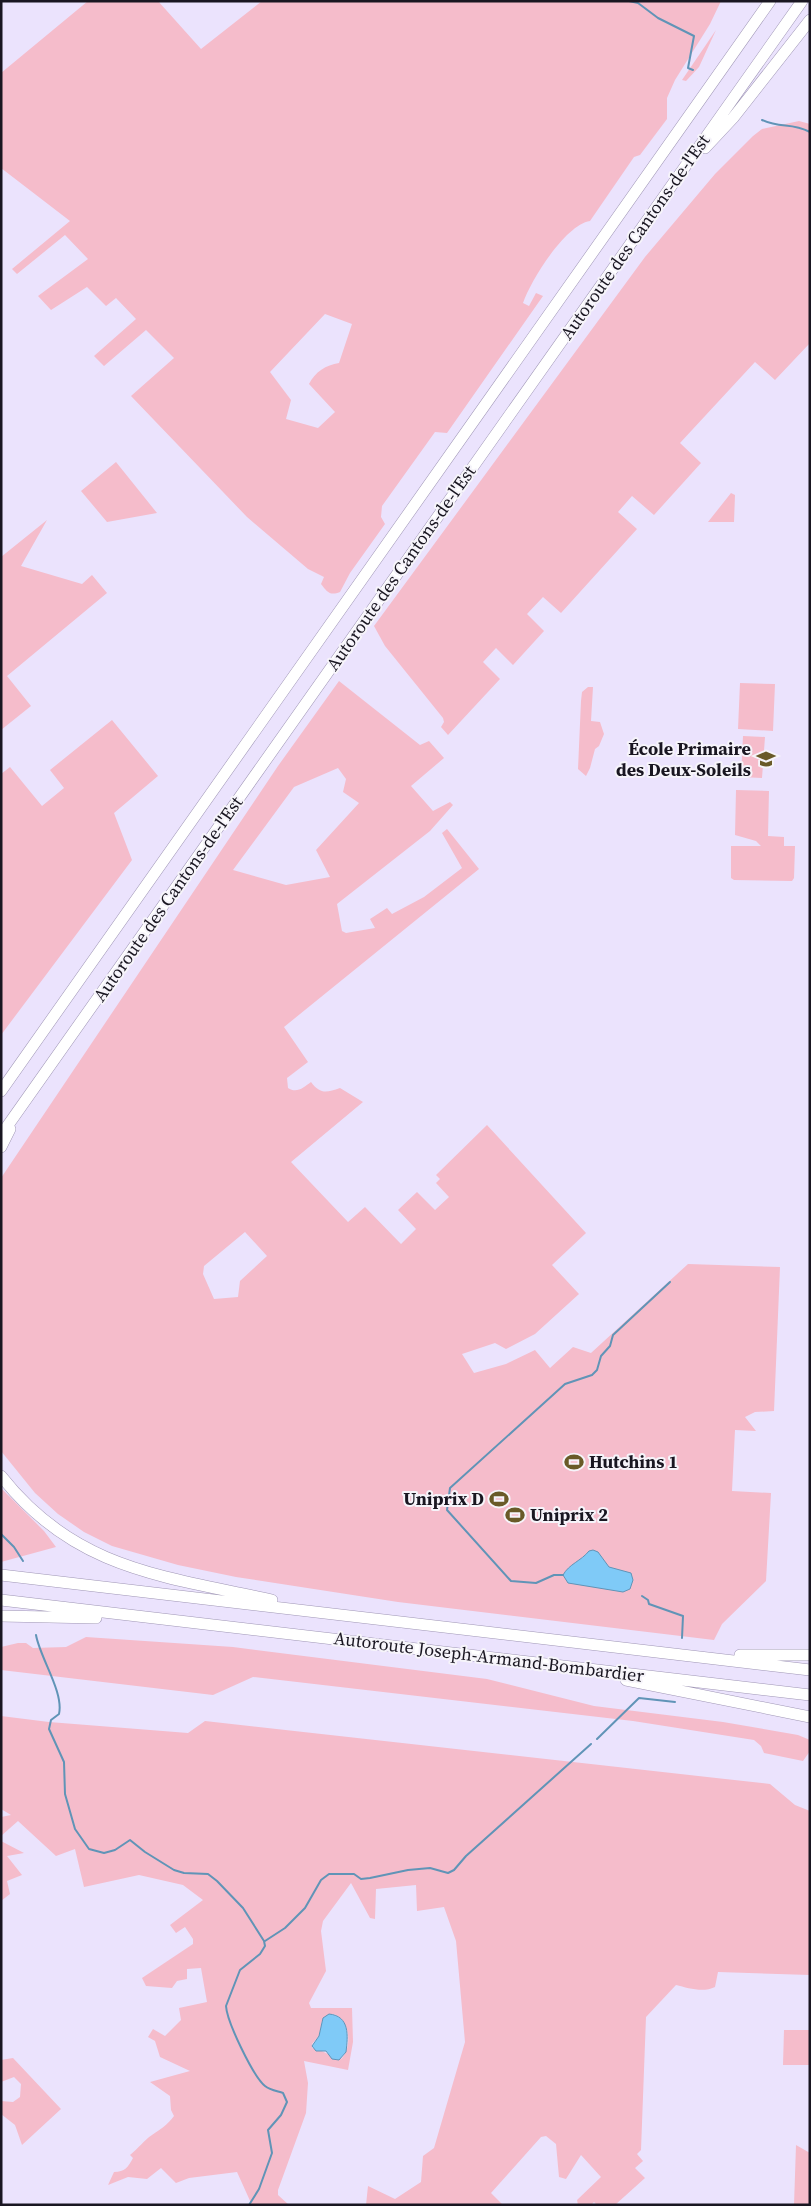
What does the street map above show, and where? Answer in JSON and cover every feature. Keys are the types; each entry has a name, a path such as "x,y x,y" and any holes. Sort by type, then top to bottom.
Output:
{"highway":[{"name":"Autoroute des Cantons-de-l'Est","path":"1,1091 770,1"},
{"name":"Autoroute des Cantons-de-l'Est","path":"1,1135 802,1"},
{"path":"672,185 734,118 810,20"},
{"path":"1,1147 23,1105"},
{"path":"1,1476 44,1521 75,1543 108,1560 149,1574 332,1614"},
{"path":"1,1575 332,1614"},
{"path":"1,1600 168,1620"},
{"name":"Autoroute Joseph-Armand-Bombardier","path":"332,1614 810,1670"},
{"path":"1,1616 168,1620"},
{"name":"Autoroute Joseph-Armand-Bombardier","path":"168,1620 810,1695"},
{"path":"678,1654 810,1655"},
{"path":"538,1663 810,1716"}],"shaded area":[{"path":"88,1 158,1 201,49 262,1 721,1 710,24 675,80 667,98 667,119 640,155 634,157 590,221 570,232 550,255 533,281 523,303 529,306 536,293 543,296 447,433 435,432 382,506 381,517 385,524 350,573 340,592 334,594 327,591 321,584 324,577 308,569 247,517 131,396 174,358 146,330 104,366 94,356 136,319 116,298 106,306 87,287 51,310 38,296 88,259 65,235 17,274 12,269 70,221 1,168 1,73","holes":["325,314 352,324 339,363 321,370 309,384 335,412 318,428 286,419 291,400 270,372"]},
{"path":"716,30 699,67 686,81 682,80"},
{"path":"799,121 810,124 810,343 775,380 755,362 680,443 701,463 654,515 632,496 618,512 637,529 561,613 543,597 527,614 544,631 513,665 496,648 483,662 500,679 448,735 441,727 444,722 443,718 385,646 374,626 645,257 715,174 753,136 762,129"},
{"path":"116,462 157,513 107,522 81,491"},
{"path":"731,493 735,495 734,522 708,522"},
{"path":"47,520 21,566 82,584 92,575 107,593 7,676 31,706 1,730 1,557"},
{"path":"339,681 420,745 429,741 444,758 411,786 433,811 450,802 453,805 430,831 337,904 342,931 346,933 375,928 370,919 387,908 392,914 424,897 462,868 442,833 447,829 479,869 284,1027 308,1062 287,1078 288,1088 297,1090 311,1082 317,1089 324,1091 340,1088 363,1102 291,1162 348,1222 365,1207 401,1244 416,1229 398,1210 417,1192 435,1210 449,1197 436,1183 440,1179 436,1175 487,1125 586,1233 552,1265 579,1294 535,1334 506,1349 495,1343 462,1354 474,1373 506,1364 535,1350 550,1368 573,1347 591,1353 688,1264 780,1267 774,1411 755,1412 745,1417 756,1431 735,1430 732,1491 771,1493 766,1581 722,1624 714,1640 398,1602 236,1577 178,1565 112,1546 84,1532 58,1514 35,1493 1,1451 1,1178 278,766","holes":["338,768 346,779 343,792 359,803 316,850 330,877 286,885 233,870 294,787","245,1232 267,1256 240,1281 238,1297 214,1299 203,1274 204,1266"]},
{"path":"740,683 775,684 773,731 738,729"},
{"path":"588,687 593,687 591,721 600,722 604,734 599,746 595,749 586,776 578,769 582,692"},
{"path":"112,720 158,776 114,813 132,860 1,1035 1,774 10,767 42,806 64,788 50,770"},
{"path":"743,736 765,737 762,778 741,777"},
{"path":"736,790 769,791 768,836 784,837 784,846 795,846 794,878 792,881 734,880 731,878 731,846 761,846 756,841 735,835"},
{"path":"1,1488 44,1531 56,1547 1,1562"},
{"path":"86,1637 233,1647 487,1679 594,1706 723,1722 798,1735 810,1740 810,1751 803,1761 764,1753 761,1746 754,1740 633,1721 253,1677 213,1695 1,1670 1,1647 26,1643 33,1648 66,1647"},
{"path":"1,1716 49,1722 188,1733 205,1721 770,1784 795,1805 810,1811 810,1975 718,1972 715,1987 710,1989 696,1989 676,1985 646,2017 641,2150 637,2154 643,2161 635,2168 645,2178 615,2205 597,2205 594,2202 591,2205 578,2205 577,2200 601,2177 581,2155 566,2179 559,2177 556,2144 546,2136 541,2137 491,2193 503,2205 366,2205 368,2186 395,2199 421,2182 423,2156 434,2148 465,2042 456,1941 444,1907 417,1911 416,1885 376,1889 375,1919 370,1918 351,1883 323,1921 321,1931 326,1971 309,2003 311,2008 352,2008 353,2042 348,2070 304,2061 308,2083 306,2113 278,2190 278,2195 289,2205 250,2205 251,2203 237,2172 189,2178 176,2183 161,2168 147,2179 128,2177 108,2185 114,2172 124,2170 129,2164 133,2158 130,2155 174,2116 171,2110 170,2096 150,2082 190,2071 160,2057 155,2041 148,2037 153,2029 165,2036 181,2020 179,2008 207,2002 201,1968 187,1969 187,1979 177,1981 172,1988 146,1986 142,1978 193,1944 193,1939 185,1927 176,1933 170,1925 203,1900 183,1885 139,1875 84,1887 75,1849 56,1856 18,1821 1,1836 1,1817 11,1815 1,1809","holes":["333,2014 343,2021 348,2034 347,2048 341,2059 312,2048 312,2044 319,2036 322,2021"]},
{"path":"1,1841 24,1853 7,1856 22,1875 7,1881 10,1894 1,1901"},
{"path":"784,2030 810,2030 810,2065 783,2065"},
{"path":"13,2058 61,2109 22,2145 15,2125 1,2114 1,2101 13,2102 20,2097 21,2084 14,2077 1,2082 1,2060"},
{"path":"796,2145 810,2153 810,2205 794,2205"}],"water":[{"path":"589,1551 598,1552 609,1567 631,1573 633,1580 630,1589 623,1592 568,1583 563,1575 566,1571"},
{"path":"329,2014 341,2019 346,2028 346,2052 339,2060 332,2059 326,2051 316,2051 312,2046 319,2036 323,2018"}],"waterway":[{"path":"629,1 638,3 658,18 694,36 688,68 693,70"},
{"path":"762,120 769,123 797,127 810,132"},
{"path":"563,1575 554,1575 536,1583 511,1581 447,1510 450,1488 565,1384 592,1375 597,1370 601,1356 610,1346 613,1335 670,1282"},
{"path":"1,1534 14,1547 23,1561"},
{"path":"642,1596 648,1600 649,1604 683,1616 682,1638"},
{"path":"36,1635 55,1685 60,1705 59,1714 51,1720 49,1729 64,1762 65,1794 75,1829 89,1849 104,1853 115,1850 130,1840 174,1870 184,1873 208,1874 243,1908 264,1941 265,1946 260,1954 240,1970 226,2006 227,2014 236,2036 254,2072 265,2086 283,2093 287,2102 281,2115 268,2130 272,2153 259,2189 249,2205"},
{"path":"597,1739 639,1698 675,1702"},
{"path":"265,1941 285,1928 305,1908 321,1880 329,1874 354,1874 361,1879 408,1870 430,1868 448,1873 454,1870 466,1856 591,1744"}],"place":[{"name":"École Primaire des Deux-Soleils","path":"766,759"},
{"name":"Hutchins 1","path":"574,1462"},
{"name":"Uniprix D","path":"499,1499"},
{"name":"Uniprix 2","path":"515,1515"}]}
